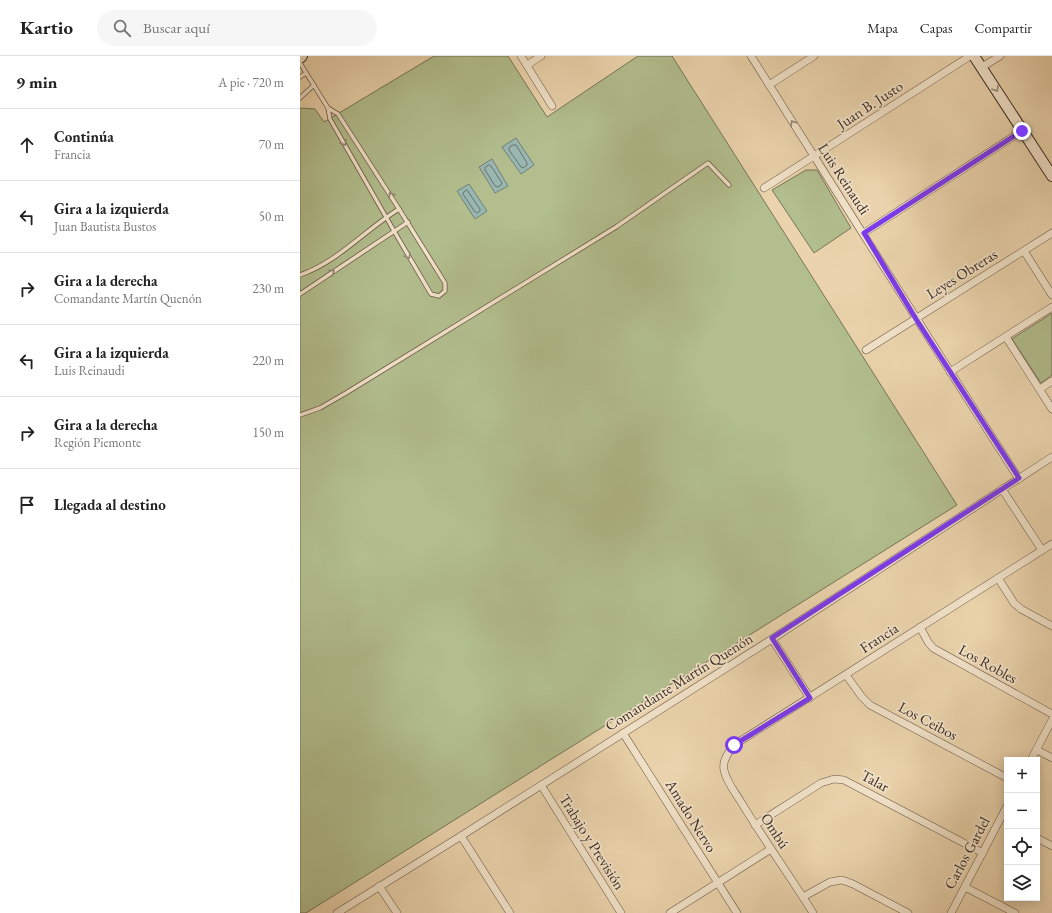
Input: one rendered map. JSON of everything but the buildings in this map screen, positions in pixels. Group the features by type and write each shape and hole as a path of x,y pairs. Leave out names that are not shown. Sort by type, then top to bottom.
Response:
{"main road":[{"path":"974,56 1052,176"}],"street":[{"path":"521,56 552,106"},
{"path":"527,65 541,56"},
{"name":"Luis Reinaudi","path":"751,56 864,233 916,319 1019,478"},
{"path":"769,85 814,56"},
{"name":"Juan B. Justo","path":"764,188 970,56"},
{"path":"982,67 1000,56"},
{"path":"864,233 1022,131"},
{"name":"Leyes Obreras","path":"866,350 1052,233"},
{"path":"1024,251 1052,295"},
{"path":"950,372 1052,306"},
{"path":"1006,336 1052,409"},
{"path":"1040,389 1052,381"},
{"name":"Comandante Martín Quenón","path":"337,913 772,638 1052,457"},
{"path":"1002,489 1042,550"},
{"name":"Francia","path":"725,760 734,745 1052,544"},
{"path":"998,578 1014,603 1021,609 1052,626"},
{"name":"Los Robles","path":"920,627 933,648 1052,714"},
{"path":"772,638 810,698"},
{"name":"Los Ceibos","path":"846,675 862,697 870,705 1004,776"},
{"path":"1033,757 1052,720"},
{"name":"Amado Nervo","path":"623,733 737,913"},
{"path":"1037,750 1052,758"},
{"name":"Ombú","path":"725,760 724,769 727,778 755,825 813,913"},
{"name":"Talar","path":"755,825 821,783 834,780 844,780 983,853"},
{"name":"Trabajo y Previsión","path":"541,785 621,913"},
{"name":"Carlos Gardel","path":"951,913 983,853 1004,820"},
{"path":"461,836 510,913"},
{"path":"1040,840 1052,846"},
{"path":"670,913 771,849"},
{"path":"803,897 830,882 842,880 853,884 908,913"},
{"path":"379,886 397,913"},
{"path":"965,887 1015,913"}],"lane":[{"path":"300,63 328,108 330,119 431,294 439,296 445,291 445,283 408,222 338,114 328,108"},
{"path":"300,77 306,72"},
{"path":"300,98 314,85"},
{"path":"300,415 320,408 346,393 610,231 708,163 729,185"},
{"path":"300,275 331,260 386,217 399,209"},
{"path":"300,294 408,222"}],"green space":[{"path":"434,56 508,56 547,117 638,56 672,56 957,505 306,913 300,913 300,108 315,109 324,122"},
{"path":"806,170 817,170 851,228 814,253 772,190"},
{"path":"1052,313 1052,375 1041,383 1012,339"}],"water":[{"path":"516,138 534,165 521,174 502,147"},
{"path":"492,159 508,186 495,193 479,167"},
{"path":"469,184 487,211 475,219 457,191"}],"route":[{"path":"734,745 810,698 772,638 1019,478 916,319 864,233 1022,131"}]}
